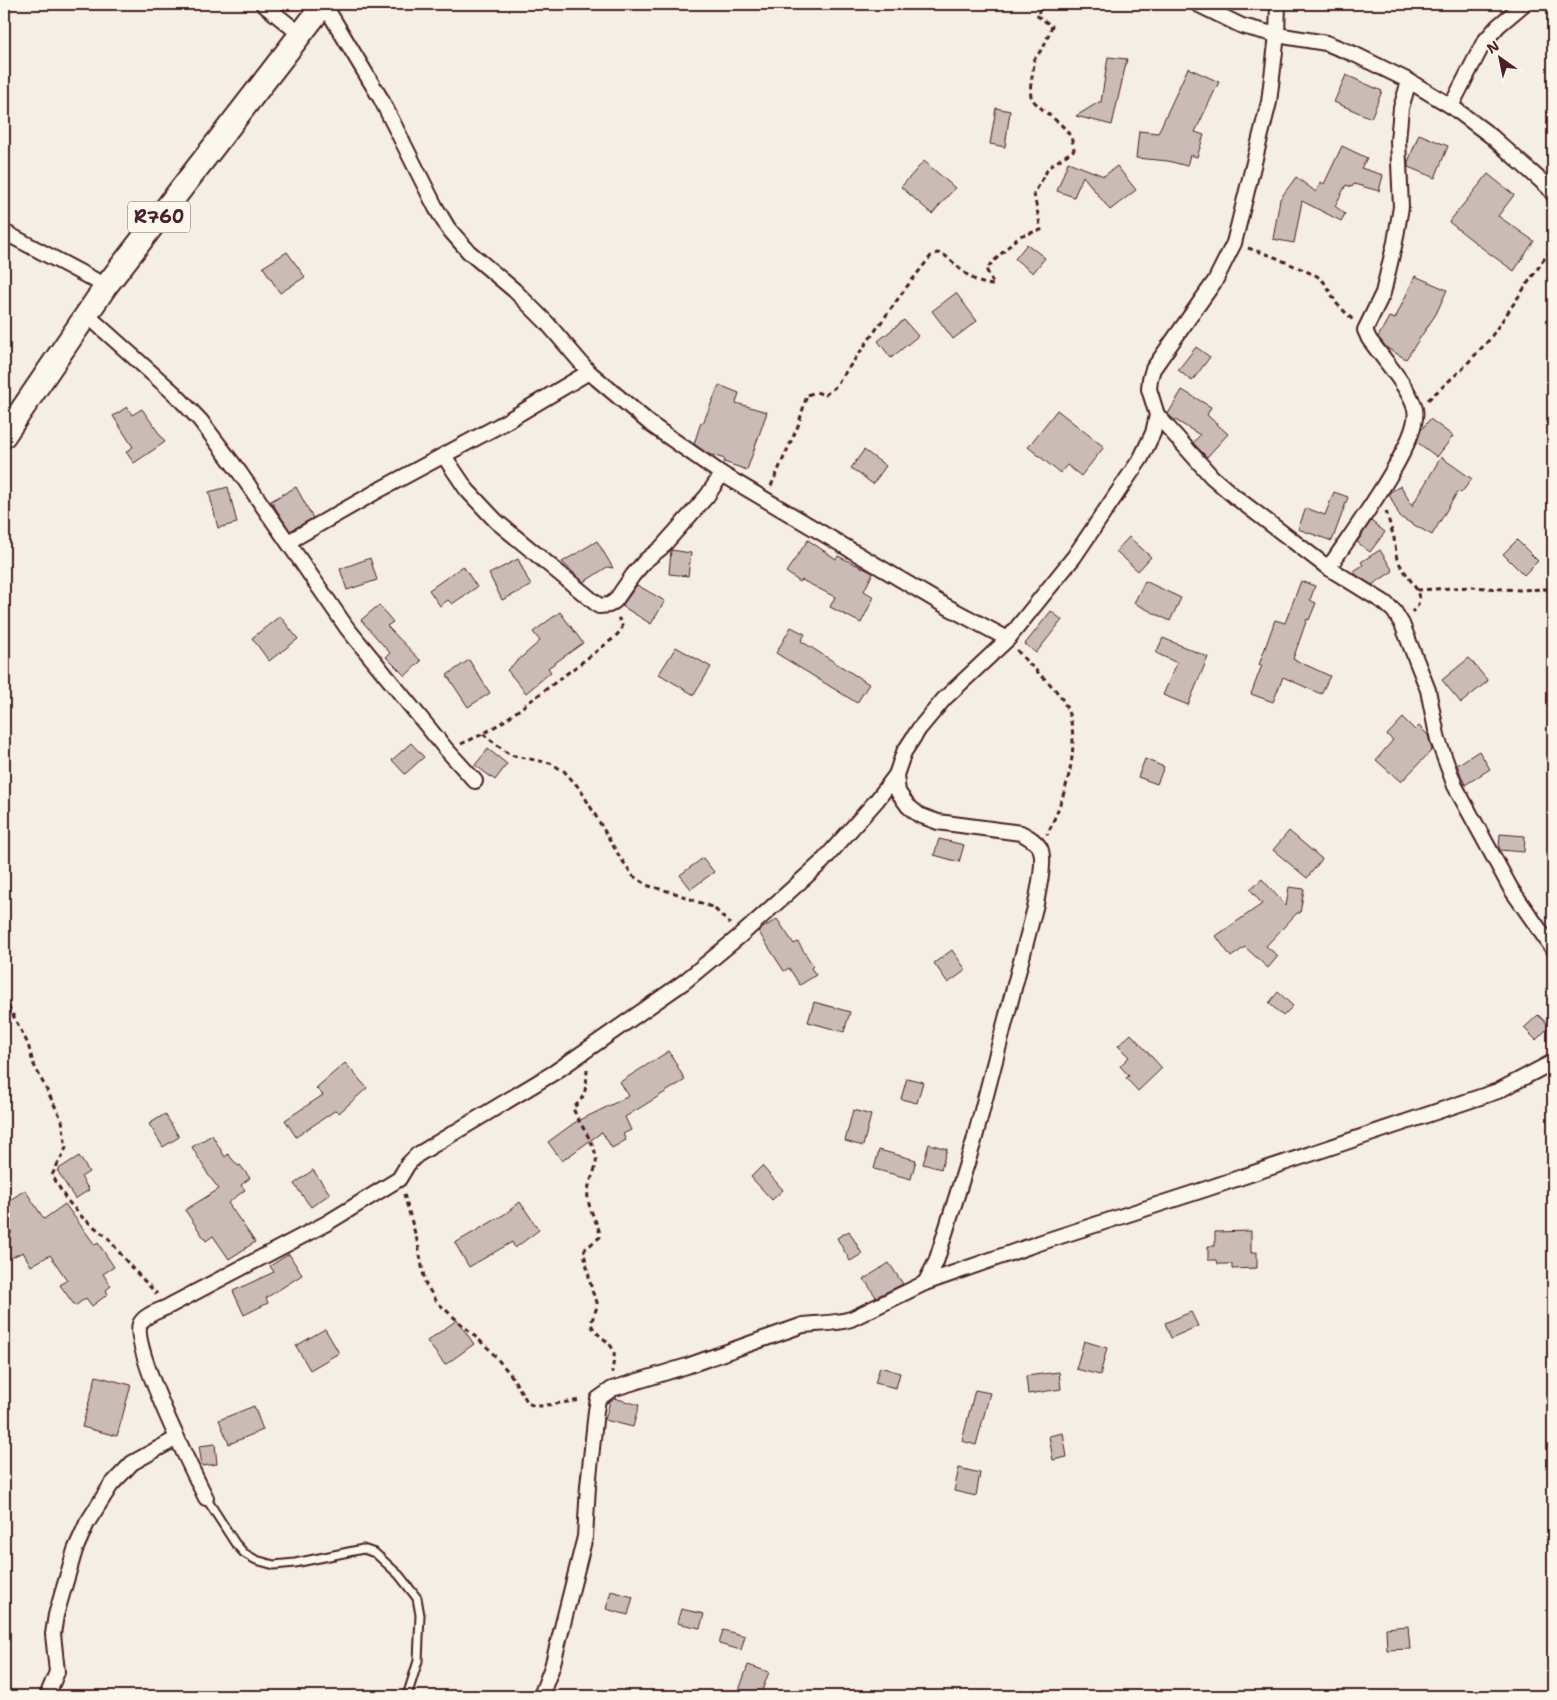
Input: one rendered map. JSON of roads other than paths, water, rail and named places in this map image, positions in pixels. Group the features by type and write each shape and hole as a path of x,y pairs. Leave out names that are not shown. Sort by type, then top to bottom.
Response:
{"main road":[{"name":"R760","path":"4,436 106,286 324,4"}],"street":[{"path":"263,4 300,34"},
{"path":"324,4 381,99 448,228 470,252 521,296 589,372 653,426 722,474 944,605 1008,639"},
{"path":"1197,4 1242,26 1277,36 1326,43 1354,54 1409,81 1452,106 1491,136 1553,194"},
{"path":"1278,4 1277,36 1270,102 1234,243 1215,281 1153,369 1149,389 1157,415 1212,478 1328,567 1385,602 1394,611 1402,624 1428,690 1438,740 1455,786 1511,889 1553,949"},
{"path":"1452,106 1484,42 1498,26 1524,4"},
{"path":"1328,567 1381,490 1403,452 1415,421 1416,412 1406,391 1368,339 1365,330 1383,293 1395,242 1401,207 1398,141 1401,108 1409,81"},
{"path":"4,232 106,286"},
{"path":"86,315 175,394 200,420 240,473 347,628 445,748 475,781"},
{"path":"288,542 500,425 589,372"},
{"path":"206,1498 176,1438 154,1384 140,1341 139,1329 141,1322 146,1316 169,1306 327,1223 399,1180 408,1164 417,1155 555,1072 684,982 741,935 822,862 877,800 896,775 904,752 919,729 944,699 1008,639 1074,557 1141,458 1153,434 1157,415"},
{"path":"444,456 467,490 496,521 599,606 609,605 621,594 633,574 661,548 707,496 722,474"},
{"path":"896,775 898,792 908,806 920,815 938,822 1021,833 1033,840 1040,849 1042,864 1036,904 974,1141 936,1262 925,1283"},
{"path":"541,1696 552,1667 586,1537 589,1478 598,1398 612,1389 687,1366 803,1325 821,1322 841,1322 851,1319 925,1283 1057,1237 1498,1091 1553,1062"},
{"path":"47,1696 57,1672 53,1634 56,1615 75,1550 87,1524 111,1485 132,1463 176,1438"}],"lane":[{"path":"206,1498 235,1543 256,1560 274,1565 295,1563 363,1549 375,1553 399,1575 417,1598 420,1616 418,1661 407,1696"}]}
